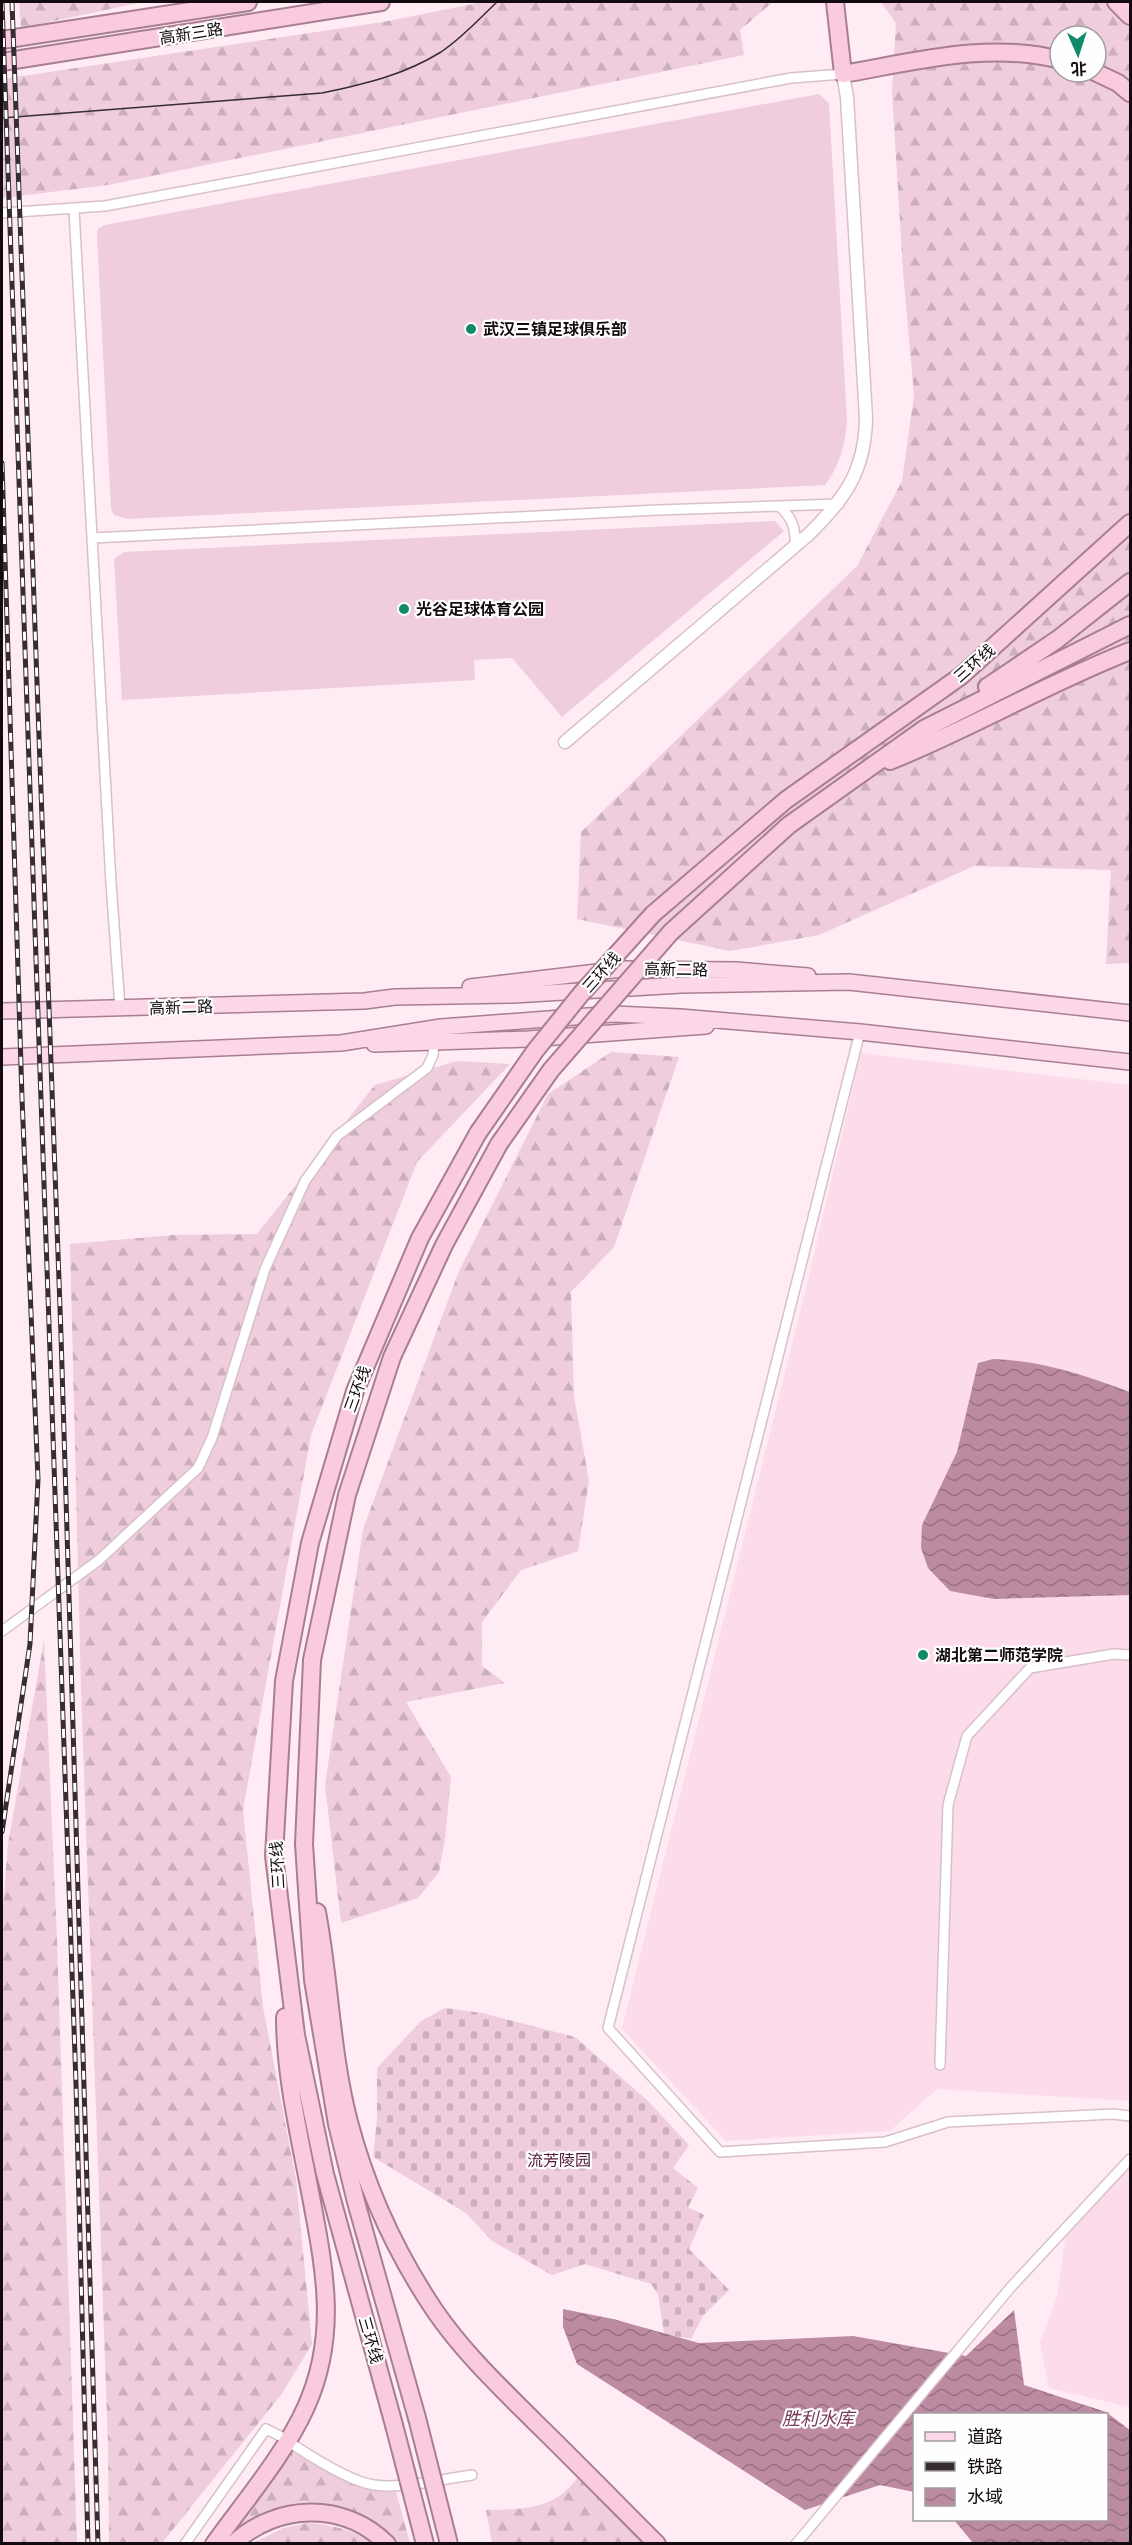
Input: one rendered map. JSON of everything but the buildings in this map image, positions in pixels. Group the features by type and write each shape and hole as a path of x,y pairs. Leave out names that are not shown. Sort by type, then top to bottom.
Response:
{"highway":[{"name":"高新三路","path":"2,40 248,2"},
{"name":"高新三路","path":"2,62 381,2"},
{"path":"835,2 843,74 957,55 1020,54 1048,58"},
{"path":"1116,2 1131,16"},
{"path":"1108,78 1131,93"},
{"path":"1095,555 1131,507"},
{"name":"三环线","path":"425,2544 310,2111 296,2035 274,1856 284,1681 310,1544 355,1391 420,1238 478,1133 535,1051 581,994 653,914 786,800 961,676 1131,523"},
{"path":"924,729 1058,639 1131,582"},
{"name":"三环线","path":"449,2544 417,2418 359,2213 327,2075 313,1980 304,1844 312,1660 347,1495 392,1357 444,1245 499,1144 551,1070 671,932 789,825 924,729 1131,625"},
{"path":"862,773 916,751 1043,687 1131,651"},
{"path":"304,1844 320,1926 332,2025 349,2121 362,2162 397,2248 436,2312 459,2341 504,2392 657,2544"},
{"path":"214,2544 296,2426 314,2385 325,2340 326,2279 294,2107 285,2038 285,1938"},
{"path":"233,2544 251,2530 270,2520 310,2511 331,2513 348,2519 366,2527 387,2544"}],"main road":[{"name":"高新二路","path":"2,1011 364,1001 681,985 849,982 1131,1013"},
{"path":"341,1043 441,1027 614,1014 680,1017 860,1032 1131,1062"},
{"path":"2,1057 341,1043 395,1045 528,1039 739,1022"}],"street":[{"path":"2,213 74,210 116,204 791,78 843,74 847,97 866,418 863,453 856,473 839,504 795,546 565,742"},
{"path":"74,210 120,1008"},
{"path":"92,538 839,504"},
{"path":"779,506 786,511 794,526 795,546"},
{"path":"860,1032 608,2028 720,2152 885,2142 948,2122 1113,2114 1131,2116"},
{"path":"2,1631 99,1560 198,1468 212,1438 265,1269 305,1181 337,1136 427,1068 433,1055 435,1042"},
{"path":"940,2065 948,1805 967,1736 1030,1668 1114,1654 1131,1655"},
{"path":"796,2544 1011,2288 1131,2159"},
{"path":"184,2544 266,2429 280,2436"},
{"path":"295,2446 322,2464 372,2485 396,2486 472,2475"}],"shaded area":[{"name":"湖北第二师范学院","path":"861,1053 1130,1085 1130,2101 937,2089 890,2131 726,2141 622,2029 808,1280"},
{"path":"1130,2168 1130,2407 1049,2388 1040,2342 1057,2297 1067,2226"}],"green space":[{"path":"19,2 143,2 21,28"},
{"path":"483,2 773,2 740,30 744,55 108,185 2,198 2,79 383,22"},
{"path":"881,2 1130,2 1130,963 1106,964 1111,870 974,866 819,935 730,951 577,919 581,832 857,566 902,481 914,395 903,271 892,92 896,23"},
{"name":"武汉三镇足球俱乐部","path":"819,94 829,103 847,421 841,455 825,485 127,519 114,515 111,509 98,229 105,225"},
{"name":"光谷足球体育公园","path":"775,521 784,531 562,717 512,658 474,660 475,680 122,700 114,559 124,552"},
{"path":"611,1052 679,1057 614,1247 571,1292 574,1396 589,1481 578,1551 521,1570 482,1622 482,1666 505,1683 406,1702 451,1777 445,1839 439,1872 418,1898 341,1923 325,1785 363,1529 459,1271 548,1094"},
{"path":"457,1061 510,1064 417,1162 311,1435 243,1810 263,2007 296,2179 312,2344 281,2395 162,2543 109,2543 108,2444 81,1690 70,1244 173,1235 257,1234 375,1085"},
{"path":"44,1640 57,1940 77,2543 2,2544 2,1920 8,1844"},
{"name":"流芳陵园","path":"445,2008 482,2013 575,2037 647,2100 689,2145 673,2168 698,2188 688,2207 704,2215 689,2249 729,2290 703,2316 691,2339 664,2334 658,2294 651,2284 585,2264 552,2275 492,2241 466,2213 373,2157 377,2119 377,2068 421,2021"},
{"path":"291,2451 355,2484 396,2492 410,2543 392,2543 365,2520 342,2508 324,2503 307,2502 273,2510 228,2543 220,2544"},
{"path":"581,2473 652,2543 492,2543 486,2510 527,2508 551,2501 572,2485"},
{"path":"308,2523 342,2528 372,2543 253,2543 283,2528"}],"water":[{"path":"993,1359 1011,1360 1063,1370 1130,1392 1130,1595 994,1599 950,1591 928,1568 921,1548 922,1525 957,1452 978,1363"},
{"name":"胜利水库","path":"563,2309 613,2319 699,2343 853,2336 966,2356 1014,2310 1024,2385 1107,2413 913,2413 913,2492 880,2485 805,2510 577,2364 563,2327"},
{"name":"胜利水库","path":"1108,2414 1130,2430 1130,2543 973,2543 955,2521 1108,2521"}],"tram line":[{"path":"2,118 322,93 354,86 398,73 441,52 463,35 497,2"}],"railway":[{"path":"2,2 76,2084 88,2544"},
{"path":"12,2 61,1335 98,2544"},
{"path":"2,463 22,1098 38,1479 30,1644 2,1832"}],"place":[{"name":"武汉三镇足球俱乐部","path":"471,329"},
{"name":"光谷足球体育公园","path":"404,609"},
{"name":"湖北第二师范学院","path":"923,1655"}]}
